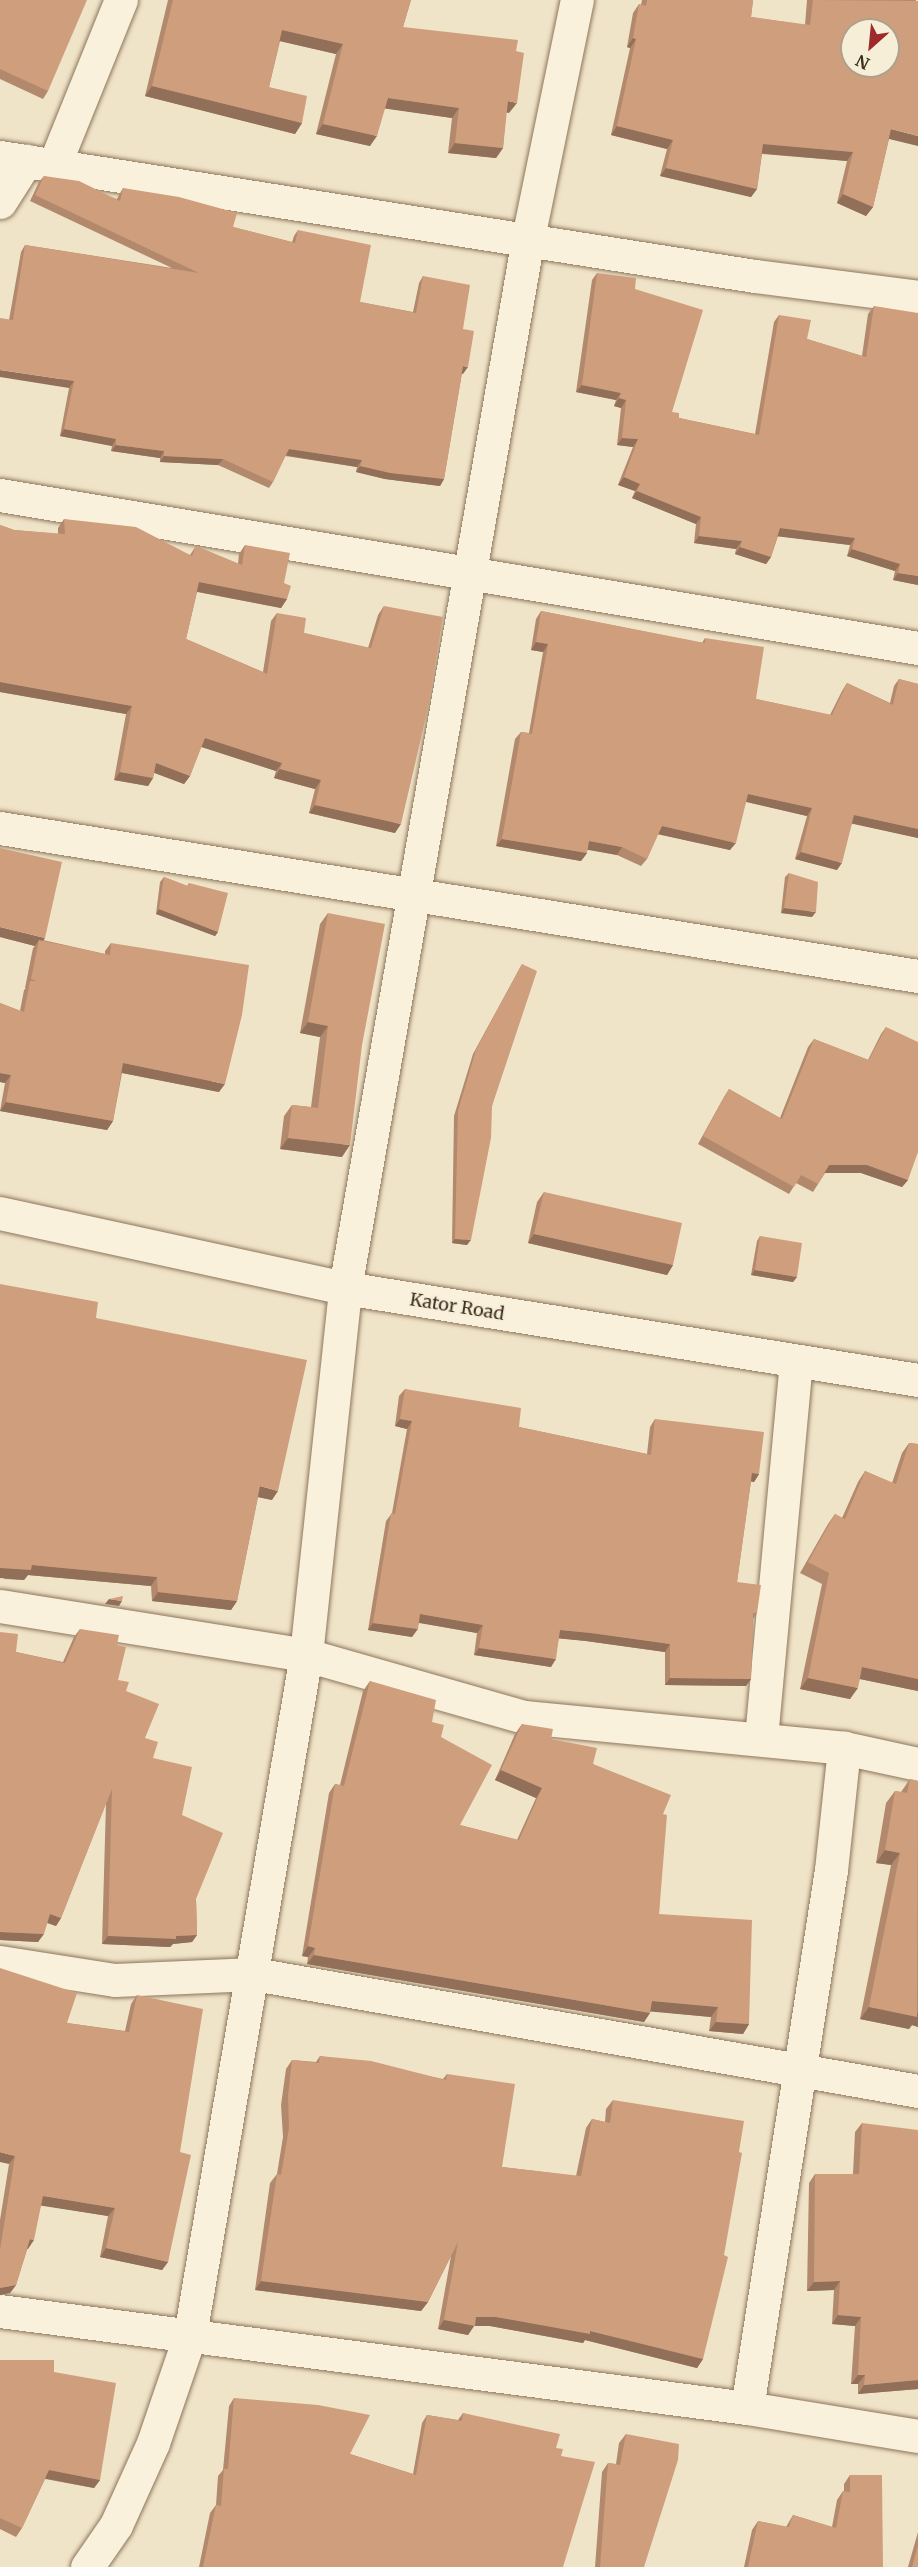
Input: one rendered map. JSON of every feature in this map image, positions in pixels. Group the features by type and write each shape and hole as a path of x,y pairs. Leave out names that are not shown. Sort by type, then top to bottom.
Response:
{"street":[{"path":"0,202 121,0"},
{"path":"87,2567 116,2525 153,2443 190,2335 254,1974 306,1654 345,1288 412,893 528,238 577,0"},
{"path":"27,160 528,238 755,276 918,297"},
{"path":"0,495 918,648"},
{"path":"0,828 918,976"},
{"name":"Kator Road","path":"0,1213 345,1288 918,1380"},
{"path":"760,1738 795,1362"},
{"path":"0,1606 306,1654 524,1717 760,1738 844,1748 918,1764"},
{"path":"747,2408 831,1870 844,1748"},
{"path":"0,1962 115,1980 254,1974 800,2068 918,2091"},
{"path":"0,2311 747,2408 918,2436"}],"building":[{"path":"0,0 87,0 48,91 0,69"},
{"path":"173,0 411,0 403,27 518,40 516,51 524,53 517,103 508,101 503,148 455,143 459,108 388,98 377,136 323,124 343,44 282,30 269,87 307,96 302,123 152,86"},
{"path":"647,0 753,0 751,17 810,25 813,0 918,1 918,136 891,129 873,207 843,194 853,152 763,144 757,189 666,168 673,140 617,126 636,39 633,38 639,4 646,6"},
{"path":"44,176 79,181 120,201 123,188 179,197 237,213 233,227 295,243 298,230 371,245 360,302 416,313 423,276 470,285 463,329 474,331 468,367 463,366 444,479 390,473 360,466 362,460 289,449 273,482 223,459 164,456 164,451 116,445 116,439 64,429 74,381 0,370 0,318 13,320 25,245 199,273 35,195"},
{"path":"597,273 636,278 635,289 703,310 672,412 679,413 679,418 759,435 779,315 811,320 807,339 866,357 874,306 918,313 918,576 898,573 900,564 852,549 855,538 780,528 771,557 740,547 742,541 699,536 701,517 637,491 640,484 624,477 638,439 622,438 626,400 619,398 621,393 582,385"},
{"path":"64,519 136,527 192,556 196,546 242,565 245,545 290,553 284,583 291,586 287,599 199,582 186,639 267,674 277,613 306,618 304,633 371,648 384,606 443,617 429,704 401,824 315,805 321,780 280,769 282,763 205,738 190,776 156,763 153,778 120,772 132,706 0,682 0,525 14,530 65,534"},
{"path":"541,611 705,643 705,638 764,647 756,699 832,715 847,683 893,705 899,679 918,684 918,829 854,815 842,863 801,852 812,808 748,794 736,843 662,826 647,859 622,847 589,841 587,853 502,839 521,732 532,734 548,644 536,642"},
{"path":"0,848 62,862 45,938 0,927"},
{"path":"789,873 818,882 816,912 784,908"},
{"path":"164,877 188,886 189,883 228,893 218,932 159,909"},
{"path":"328,913 385,924 362,1045 350,1145 288,1138 292,1105 318,1108 328,1026 308,1022"},
{"path":"39,940 110,955 111,943 249,965 242,1015 225,1084 123,1063 113,1121 6,1102 11,1075 0,1073 0,1003 24,1012 30,981 37,981 31,979"},
{"path":"522,964 537,971 492,1106 491,1138 471,1240 455,1239 458,1111 476,1050"},
{"path":"886,1027 918,1042 918,1152 908,1180 867,1165 829,1165 818,1184 801,1175 794,1187 703,1136 729,1089 782,1119 814,1039 869,1060"},
{"path":"544,1192 682,1223 673,1265 534,1234"},
{"path":"760,1236 802,1243 797,1277 755,1270"},
{"path":"0,1284 98,1302 96,1318 307,1360 278,1491 260,1486 237,1601 158,1592 157,1577 32,1565 31,1570 0,1568"},
{"path":"405,1389 521,1408 519,1427 651,1455 655,1419 764,1432 759,1474 752,1473 737,1582 761,1585 757,1613 753,1613 751,1679 670,1678 670,1644 560,1630 556,1659 479,1648 483,1625 420,1614 418,1629 373,1623 391,1513 395,1514 412,1421 400,1419"},
{"path":"909,1443 918,1444 918,1679 862,1667 858,1688 808,1678 829,1573 808,1562 835,1514 845,1519 865,1471 896,1484"},
{"path":"123,1596 122,1601 109,1599"},
{"path":"80,1629 119,1635 117,1645 126,1647 118,1680 129,1682 126,1691 159,1704 145,1738 158,1742 153,1758 192,1767 182,1815 223,1833 196,1899 197,1935 176,1936 176,1939 108,1936 112,1789 61,1918 50,1914 44,1934 0,1932 0,1632 18,1634 16,1652 65,1663"},
{"path":"370,1681 436,1700 432,1722 444,1725 441,1737 492,1765 460,1825 519,1840 542,1788 501,1770 522,1724 553,1729 551,1739 597,1748 593,1764 671,1795 663,1814 667,1815 659,1914 752,1920 749,2024 716,2022 718,2007 652,2001 650,2013 314,1955 315,1948 308,1946 335,1784 344,1786"},
{"path":"910,1779 918,1781 917,2017 869,2007 900,1853 885,1850 895,1791 907,1793"},
{"path":"0,1968 77,1993 67,2023 129,2032 137,1995 203,2009 180,2152 191,2155 168,2262 106,2248 115,2208 43,2196 34,2240 30,2239 16,2285 0,2288 0,2250 15,2156 0,2152"},
{"path":"320,2056 371,2061 446,2080 447,2074 515,2084 502,2167 581,2176 592,2119 610,2123 613,2100 744,2121 739,2152 742,2153 724,2255 728,2257 703,2359 590,2331 590,2334 496,2317 476,2317 475,2326 444,2320 458,2242 428,2302 261,2281 277,2174 281,2175 289,2128 288,2096 292,2060 319,2063"},
{"path":"862,2123 918,2130 918,2380 864,2385 865,2375 858,2375 861,2317 838,2315 840,2281 814,2282 815,2174 859,2174"},
{"path":"0,2360 54,2360 54,2372 116,2383 100,2480 49,2470 22,2528 0,2518"},
{"path":"234,2398 318,2405 370,2415 350,2454 416,2475 427,2415 462,2421 463,2413 560,2434 556,2448 563,2449 561,2456 595,2462 563,2567 203,2567 216,2505 221,2506 224,2469 228,2469"},
{"path":"626,2434 679,2444 678,2460 644,2567 600,2567 608,2463 620,2465"},
{"path":"850,2475 882,2475 883,2567 748,2567 758,2521 789,2527 793,2515 836,2528 843,2491 850,2492"},
{"path":"918,2545 918,2567 912,2567"}]}
